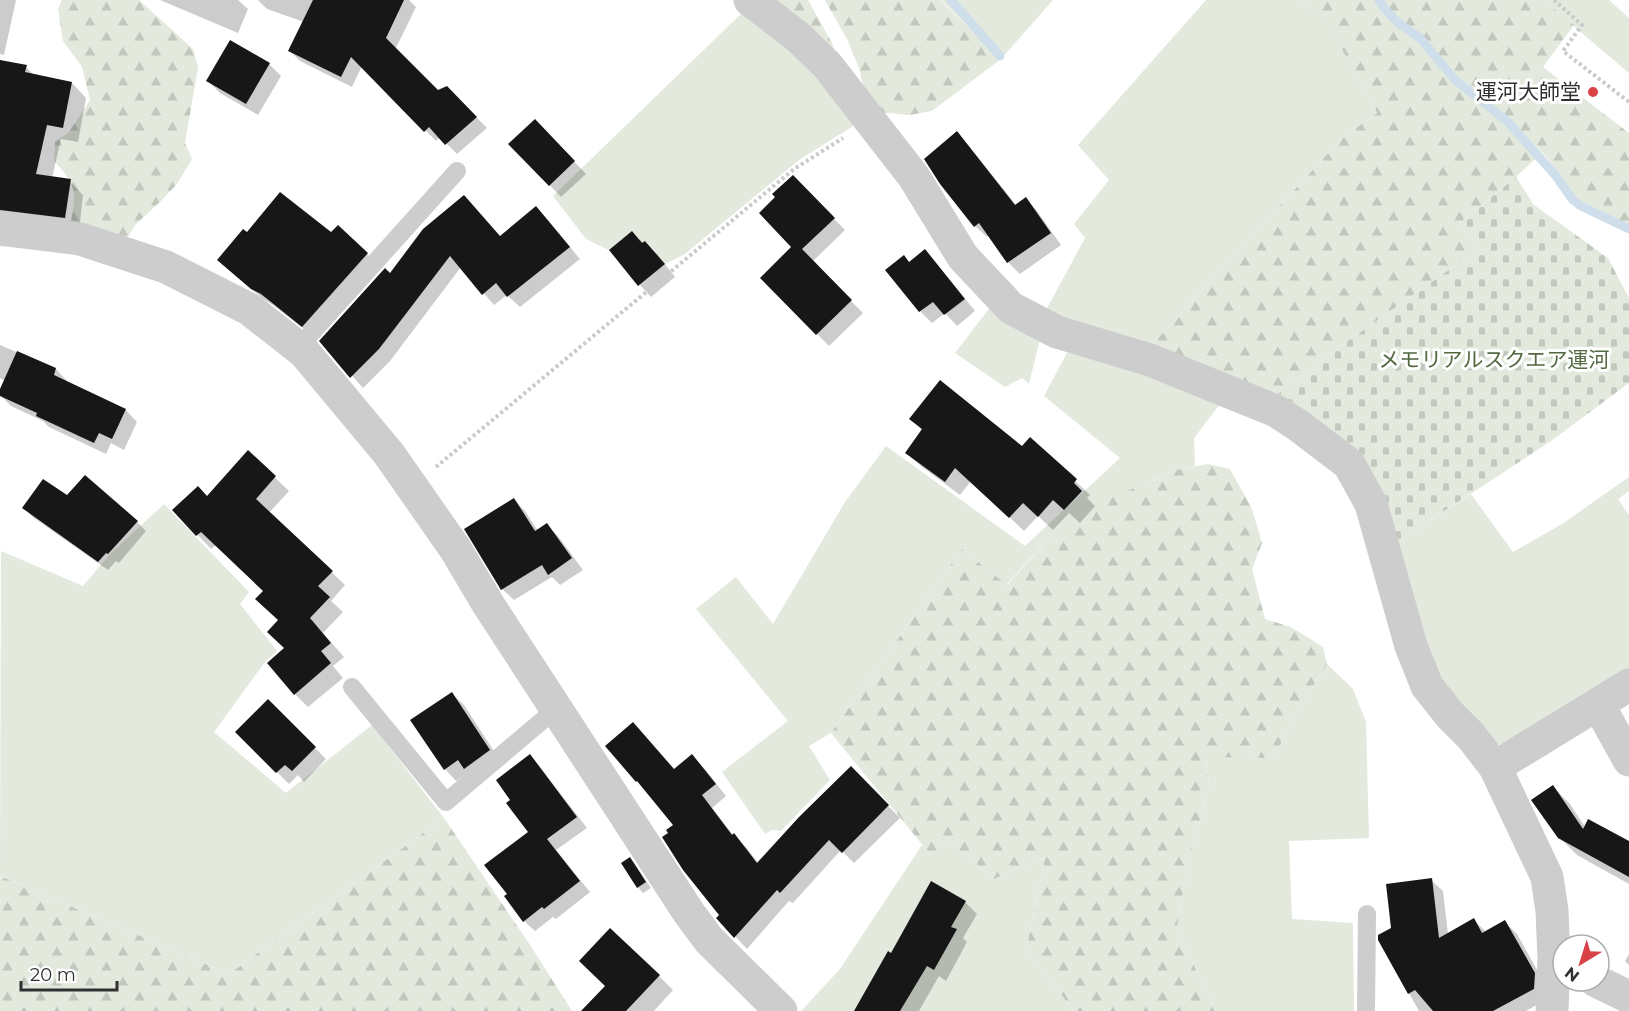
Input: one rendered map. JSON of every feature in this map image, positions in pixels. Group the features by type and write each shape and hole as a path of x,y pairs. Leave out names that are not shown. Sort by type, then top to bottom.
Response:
{"street":[{"path":"750,0 798,37 827,64 914,177 963,257 1011,308 1057,332 1150,360 1276,411 1349,464 1371,504 1411,646 1427,686 1495,767 1547,877 1555,933"},
{"path":"0,230 80,239 166,267 249,309 304,352 389,454 456,550 488,604 688,913 709,940 781,1011"},
{"path":"1495,767 1629,685"},
{"path":"1598,704 1629,760"},
{"path":"1611,989 1629,998"},
{"path":"1552,1011 1554,993"}],"lane":[{"path":"298,348 457,171"},
{"path":"352,687 446,802 556,709"},
{"path":"1366,914 1366,1011"}],"path":[{"path":"1554,0 1582,25 1563,51 1629,102"},
{"path":"412,486 794,169 870,120"}],"green space":[{"path":"62,0 139,0 193,49 198,67 185,143 192,159 177,184 136,224 123,244 70,229 74,192 68,178 54,161 55,142 69,132 90,100 82,67 63,41 58,9"},
{"path":"764,0 808,0 832,43 840,66"},
{"path":"825,0 940,0 1001,59 932,111 909,115 877,112 866,98 859,68 847,39"},
{"path":"941,0 1053,0 1001,59"},
{"path":"1206,0 1300,0 1327,21 1377,113 1342,138 1148,349 1045,312 1085,238 1074,224 1109,180 1078,145"},
{"path":"1300,0 1376,0 1382,11 1423,45 1459,88 1506,125 1536,158 1460,223 1477,250 1348,341 1271,399 1148,349 1342,138 1377,113 1327,22"},
{"path":"1383,0 1543,0 1574,25 1543,67 1629,133 1629,225 1581,201 1573,194 1548,159 1507,116 1454,74 1423,37 1395,15"},
{"path":"1543,0 1609,0 1629,18 1629,73"},
{"path":"746,9 797,46 858,123 799,160 685,254 665,264 646,241 642,243 632,231 609,250 586,239 553,196"},
{"name":"メモリアルスクエア運河","path":"1516,177 1534,205 1608,258 1629,298 1629,383 1551,441 1394,544 1386,517 1271,399 1348,341 1477,250 1460,223"},
{"path":"991,306 1040,339 1029,384 1022,378 1005,387 955,353"},
{"path":"1071,345 1224,399 1194,438 1195,466 1175,470 1060,526 1006,585 962,549 831,733 809,746 830,780 781,831 772,830 765,834 722,772 788,721 696,609 736,577 773,624 845,502 886,446 1025,546 1120,458 1044,396"},
{"path":"1208,464 1230,469 1252,509 1262,543 1252,569 1265,619 1291,627 1323,647 1327,664 1293,718 1274,758 1206,757 1209,788 1189,859 1177,926 1216,1011 1074,1011 1026,950 1045,858 994,879 950,842 930,854 831,733 962,549 1007,585 1060,526 1118,494 1149,483 1175,470"},
{"path":"1629,477 1629,491 1618,499 1629,515 1629,672 1507,744 1495,744 1436,678 1394,544 1471,494 1513,552 1562,524"},
{"path":"164,504 249,592 240,604 277,651 265,662 214,732 286,793 372,725 444,818 229,974 0,876 1,551 83,586 111,553"},
{"path":"1327,664 1353,689 1366,722 1369,838 1289,841 1292,919 1353,923 1354,1011 1216,1011 1177,926 1189,859 1209,788 1206,756 1274,758 1293,718"},
{"path":"444,818 572,1011 0,1011 0,876 229,974"},
{"path":"950,842 994,879 1045,858 1026,950 1074,1011 801,1011 840,969 922,845 930,854"}],"building":[{"path":"313,0 404,0 386,38 438,90 447,86 477,117 445,145 429,127 424,132 351,57 341,77 288,51"},
{"path":"230,40 270,63 246,104 206,81"},
{"path":"0,60 27,65 25,72 72,82 63,128 47,125 36,174 71,179 65,218 0,210"},
{"path":"535,119 575,161 549,186 508,144"},
{"path":"957,131 1015,205 1026,197 1051,233 1007,263 979,223 974,227 940,184 924,159"},
{"path":"793,175 835,218 802,249 852,300 816,335 760,278 791,247 759,213 775,197 772,194"},
{"path":"280,192 331,232 338,225 368,253 302,327 217,260 243,229 247,232"},
{"path":"464,195 500,236 536,206 570,247 507,297 496,283 482,295 450,256 379,349 350,378 319,341 385,268 390,273 423,229"},
{"path":"632,231 642,243 645,241 665,264 638,286 609,250"},
{"path":"925,249 965,299 944,315 933,302 919,312 885,270 904,255 909,262"},
{"path":"17,351 56,368 54,375 126,409 112,439 99,433 94,443 0,396 0,389"},
{"path":"940,380 1022,446 1030,437 1077,479 1074,483 1082,491 1064,510 1053,500 1038,517 1023,503 1009,518 955,468 945,482 905,453 922,429 909,419"},
{"path":"248,450 276,476 256,499 333,571 318,586 330,597 310,618 331,643 321,651 331,663 294,695 267,663 284,648 267,632 278,620 255,599 263,591 201,532 196,536 172,510 198,486 207,496"},
{"path":"85,475 138,521 98,562 22,508 43,479 67,495"},
{"path":"514,498 535,531 547,523 572,558 548,575 542,565 501,590 464,529"},
{"path":"452,692 490,750 464,769 458,760 444,770 410,720"},
{"path":"268,699 316,747 292,771 285,765 276,773 235,732"},
{"path":"633,722 674,769 692,754 716,784 702,795 732,835 734,833 757,863 799,817 851,766 889,805 842,853 829,840 780,893 777,890 734,938 716,918 719,915 683,870 662,837 673,825 605,746"},
{"path":"530,754 577,817 547,839 580,881 523,922 504,896 507,894 484,865 528,832 506,803 510,800 496,780"},
{"path":"1553,785 1583,829 1588,819 1629,841 1629,877 1558,838 1531,800"},
{"path":"630,857 646,882 637,888 621,863"},
{"path":"1432,878 1439,938 1474,918 1482,933 1505,920 1535,973 1534,989 1493,1011 1433,1011 1415,990 1408,994 1378,940 1378,935 1391,928 1386,884"},
{"path":"931,881 966,901 951,927 957,929 934,970 927,966 900,1011 854,1011 888,951 891,953"},
{"path":"610,928 660,975 626,1011 581,1011 605,986 579,961"}],"waterway":[{"path":"951,0 1000,56"},
{"path":"1379,0 1396,21 1421,39 1455,80 1507,121 1556,176 1572,199 1581,206 1629,229"}],"place":[{"name":"運河大師堂","path":"1593,92"}]}
